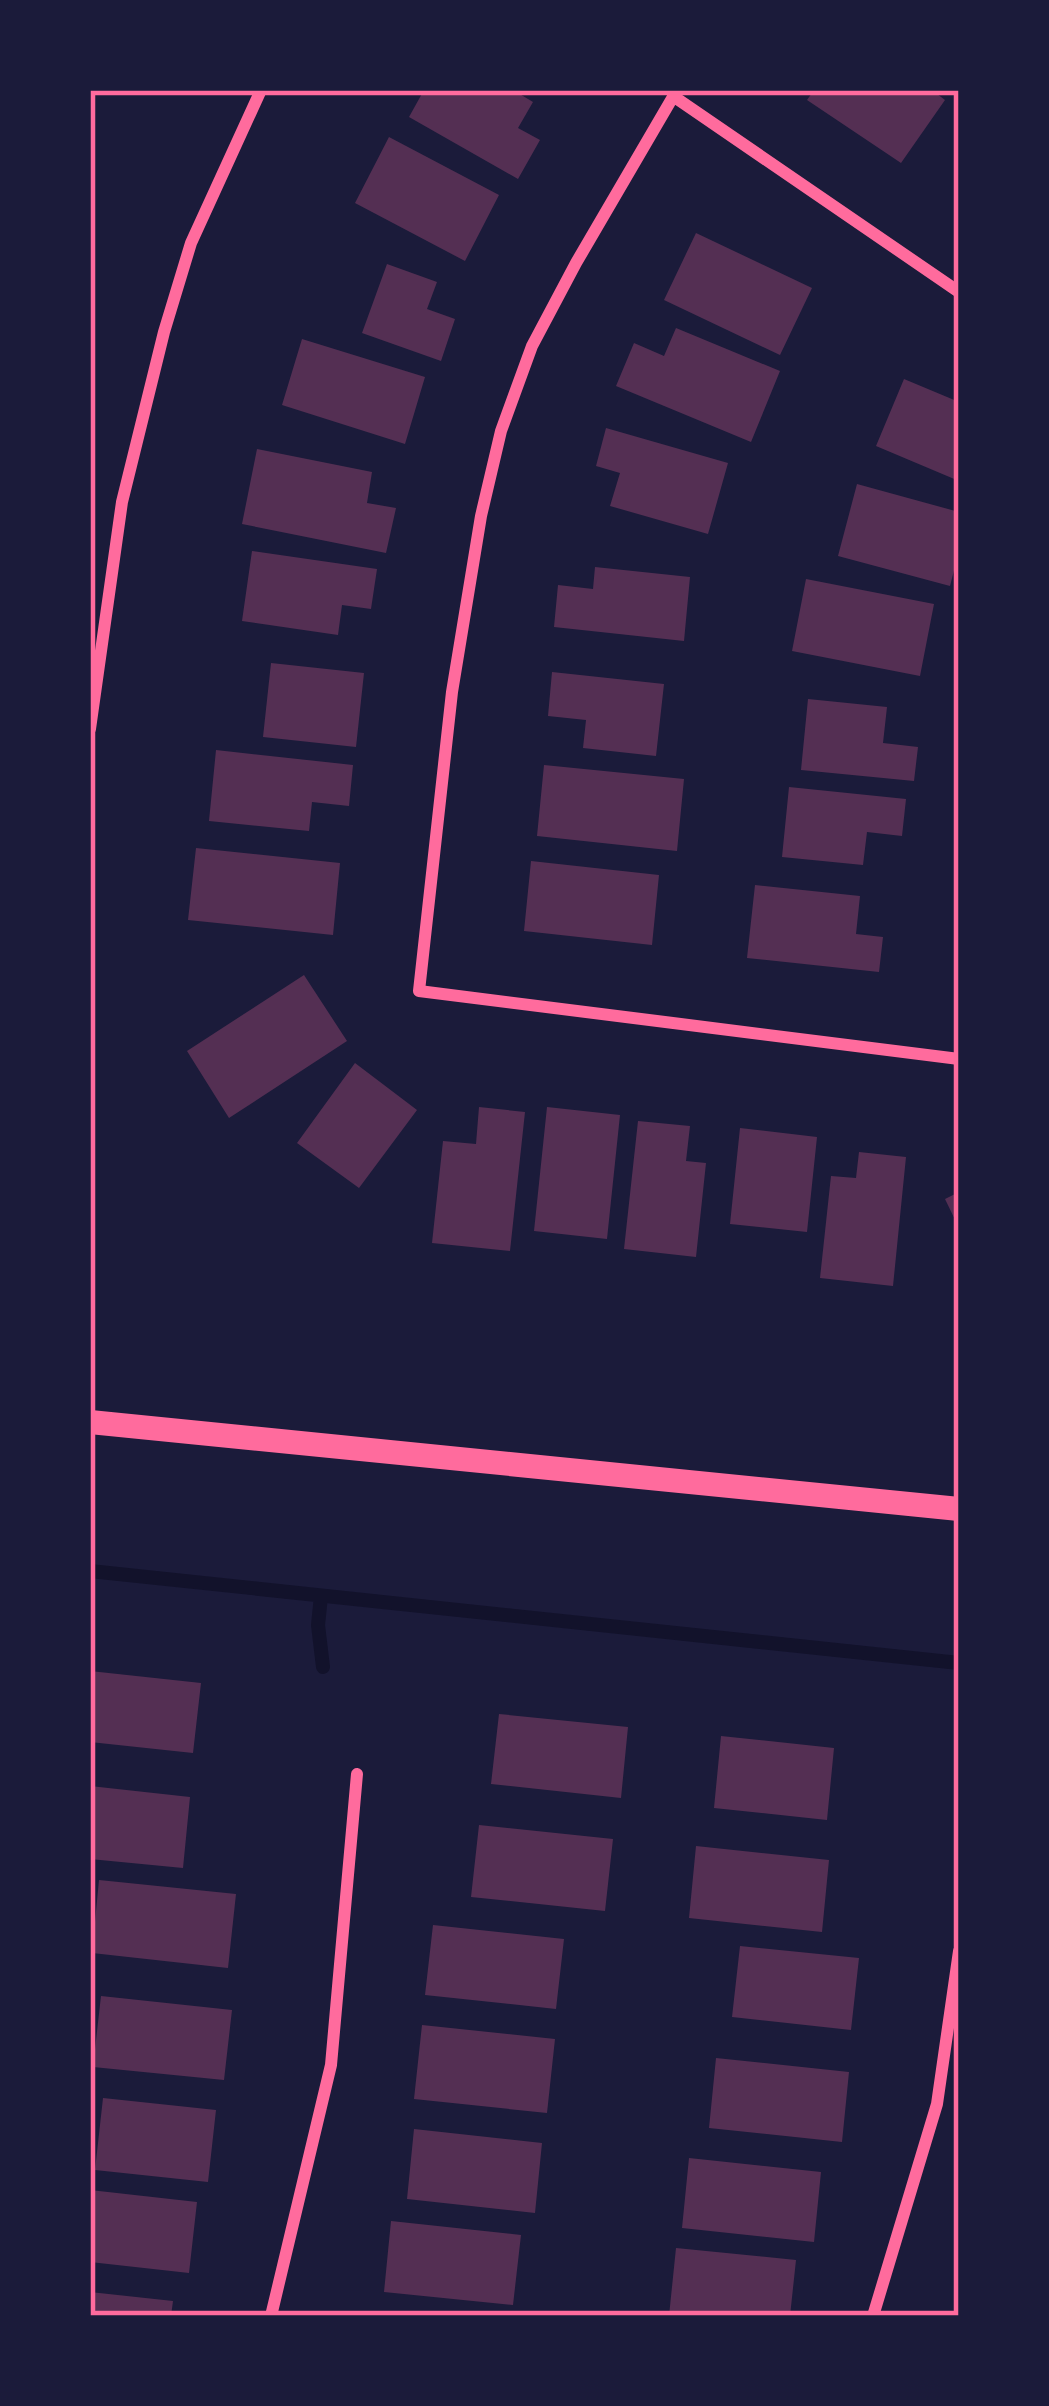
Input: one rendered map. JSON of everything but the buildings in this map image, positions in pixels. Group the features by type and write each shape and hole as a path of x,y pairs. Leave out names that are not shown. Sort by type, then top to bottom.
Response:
{"main road":[{"path":"90,1422 959,1509"}],"street":[{"path":"90,729 122,502 153,374 191,243 261,90"},
{"path":"959,292 675,93 532,346 501,431 452,692 419,991 959,1059"},
{"path":"271,2316 331,2065 358,1774"},
{"path":"873,2316 937,2104 959,1951"}],"waterway":[{"path":"90,1571 959,1663"},
{"path":"321,1596 318,1625 323,1667"}]}
